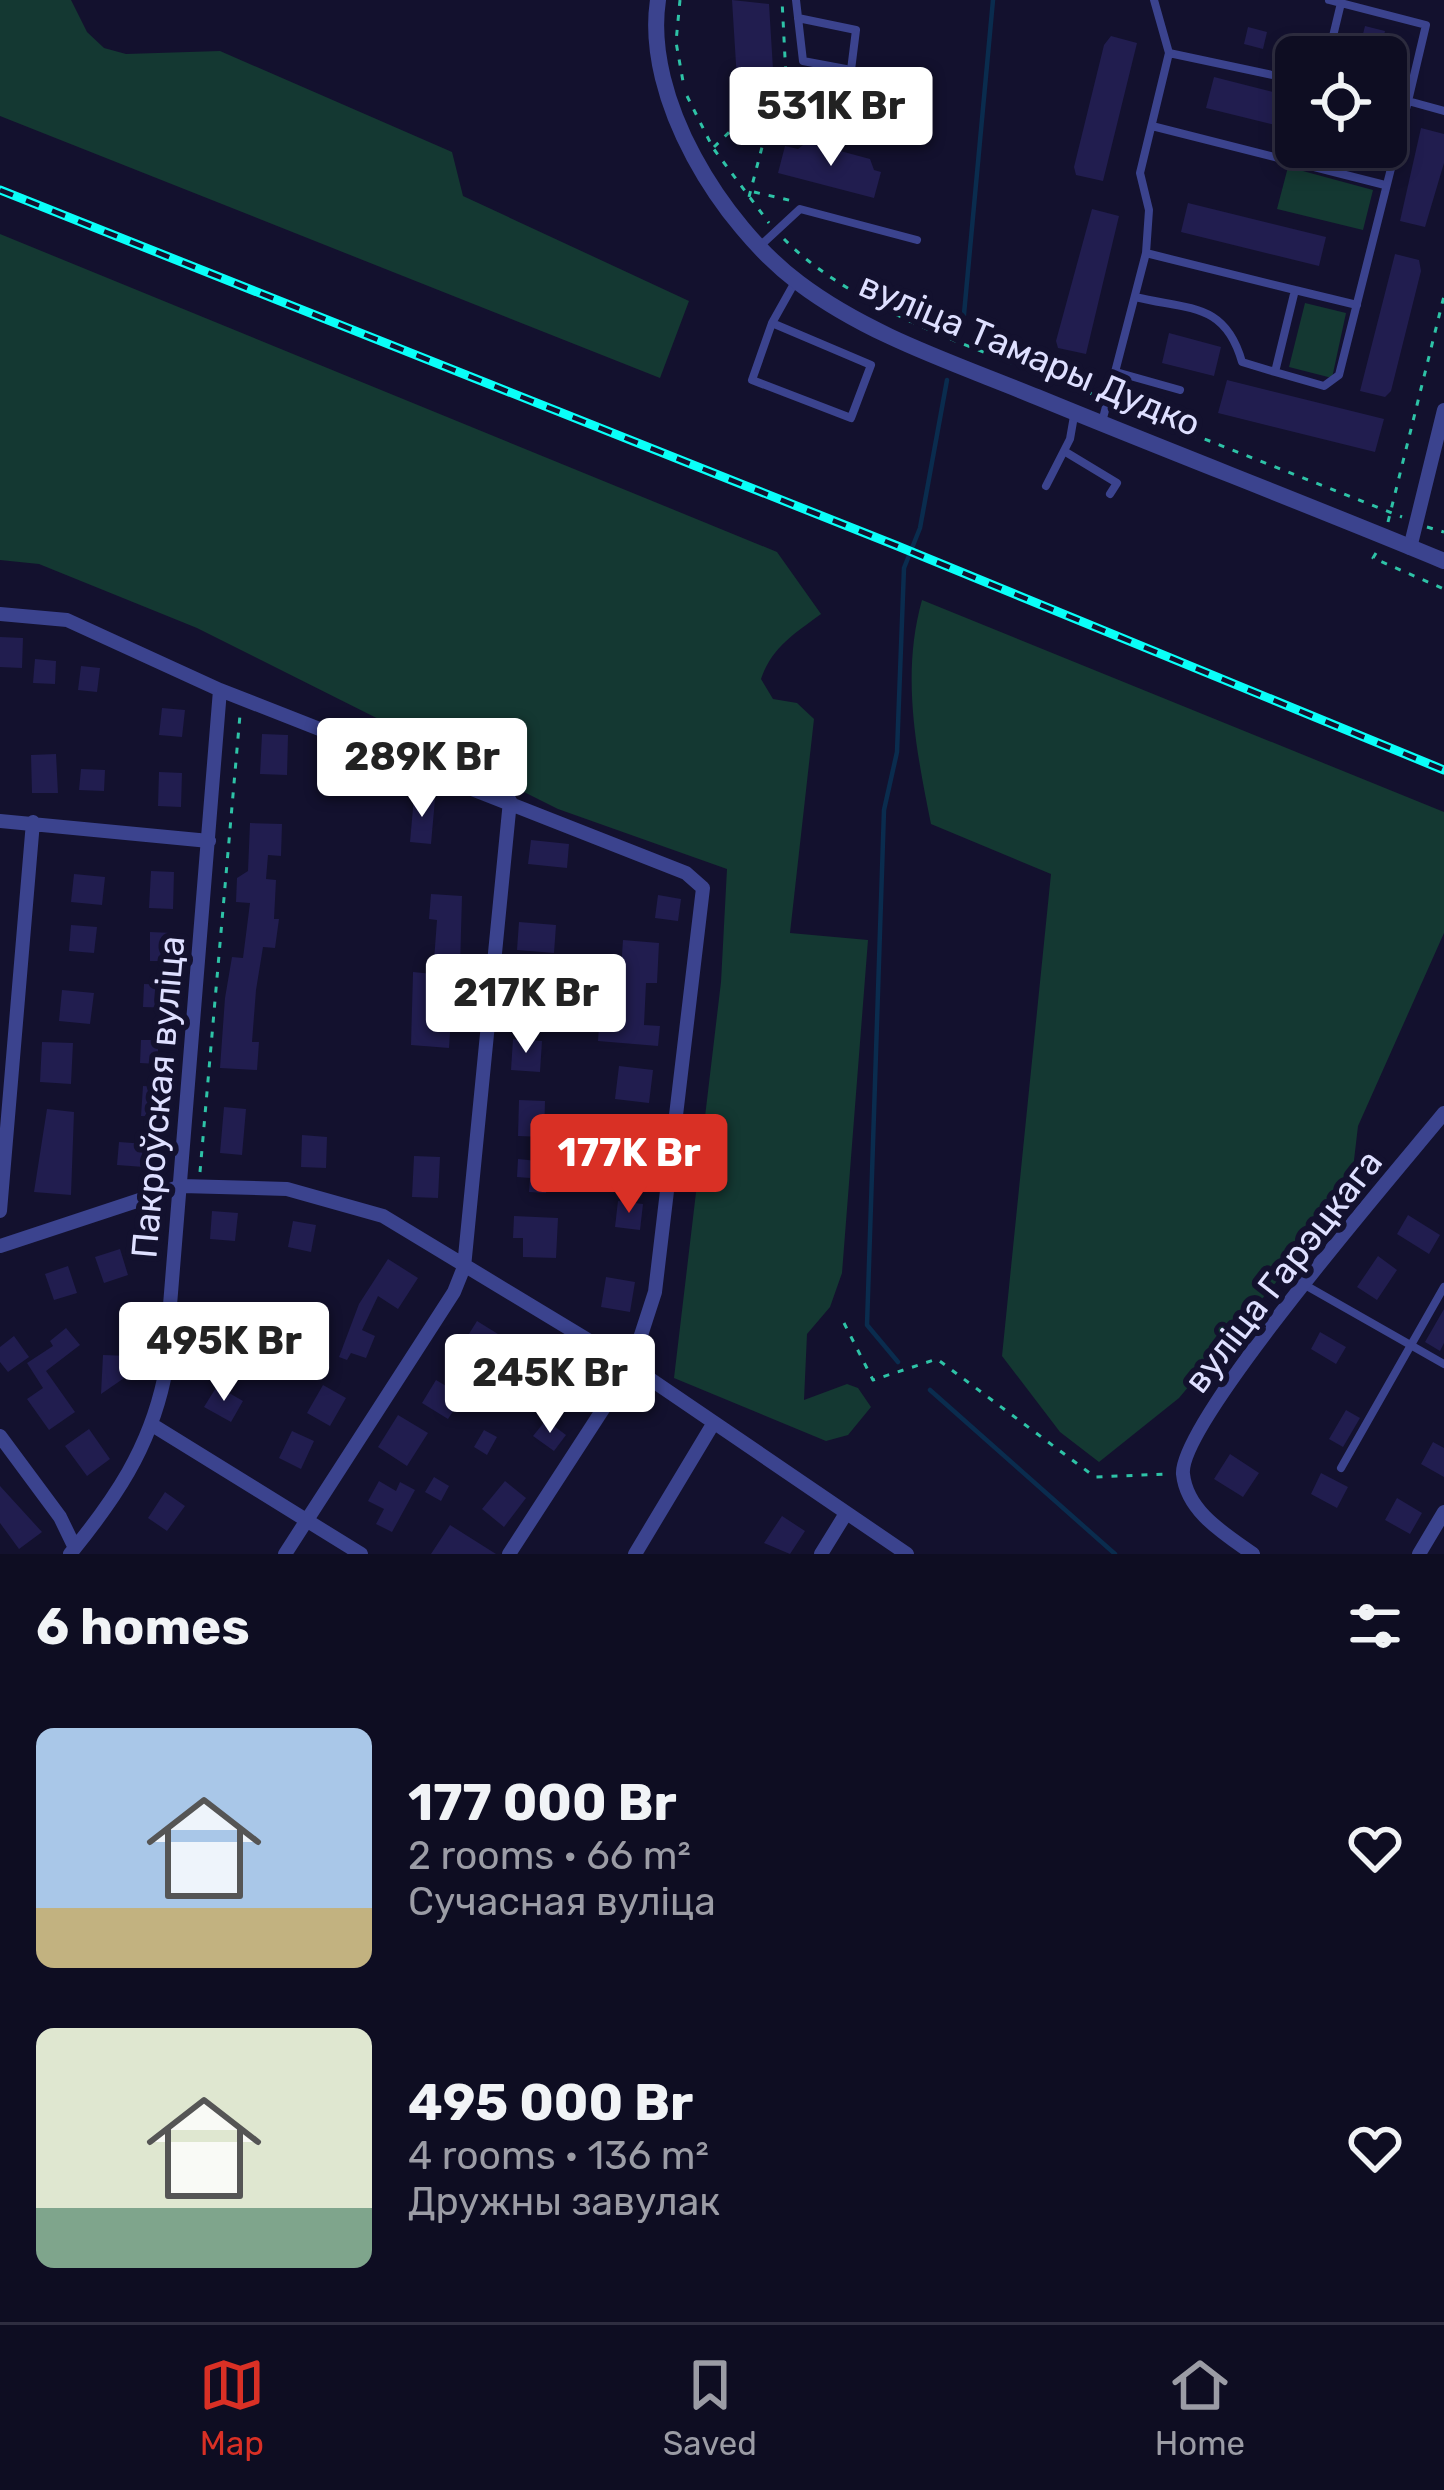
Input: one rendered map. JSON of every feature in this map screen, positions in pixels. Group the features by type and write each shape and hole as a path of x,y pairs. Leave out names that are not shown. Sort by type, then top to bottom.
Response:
{"street":[{"name":"вуліца Тамары Дудко","path":"658,0 663,85 681,132 710,182 760,246 796,281 913,347 1444,561"},
{"path":"1410,548 1444,410"},
{"path":"0,614 67,620 220,690 686,873 703,888 658,1271 631,1366 509,1554"},
{"name":"Пакроўская вуліца","path":"73,1551 136,1466 154,1426 164,1378 220,690"},
{"path":"285,1554 454,1292 464,1267 510,801"},
{"path":"0,821 209,841"},
{"path":"0,1211 33,822"},
{"name":"вуліца Гарэцкага","path":"1183,1473 1188,1447 1305,1285 1444,1114"},
{"path":"0,1246 182,1186 287,1189 383,1216 631,1366 907,1554"},
{"path":"635,1554 713,1424"},
{"path":"154,1426 361,1554"},
{"path":"0,1436 60,1516 73,1551"},
{"path":"1183,1473 1194,1504 1253,1554"},
{"path":"1419,1554 1444,1511"},
{"path":"821,1554 845,1515"}],"lane":[{"path":"796,0 798,18 803,61 850,70 856,30 798,18"},
{"path":"1102,423 1146,253 1149,210 1140,173 1169,53 1154,0"},
{"path":"1135,297 1221,318 1234,334 1242,362 1324,386 1333,382 1426,25 1335,1 1331,36"},
{"path":"1169,53 1275,76"},
{"path":"1408,101 1444,111"},
{"path":"1152,127 1385,185"},
{"path":"760,246 800,209 917,240"},
{"path":"1146,253 1357,304"},
{"path":"772,323 871,365 851,418 752,380 772,323 796,281"},
{"path":"1274,372 1295,290"},
{"path":"1116,372 1180,390"},
{"path":"1046,486 1064,451 1075,413"},
{"path":"1064,451 1117,482 1110,494"},
{"path":"1305,1285 1444,1364"},
{"path":"1341,1468 1444,1287"}],"path":[{"path":"680,0 676,42 685,92 713,148 776,231 829,278 1108,401 1444,532"},
{"path":"713,148 786,77 782,0"},
{"path":"748,198 754,192 779,84"},
{"path":"1444,296 1391,512 1373,558 1444,589"},
{"path":"199,1186 241,698"},
{"path":"844,1322 873,1380 937,1360 1095,1478 1183,1473"}],"green space":[{"path":"0,0 71,0 87,32 104,48 126,54 220,51 452,152 463,196 689,301 660,378 0,116"},
{"path":"801,77 817,80 812,114 796,111"},
{"path":"1288,168 1373,190 1363,230 1277,209"},
{"path":"0,234 777,552 821,614 778,650 761,679 773,699 797,703 814,719 790,933 868,940 842,1273 830,1307 807,1334 804,1400 847,1384 858,1388 871,1407 848,1435 826,1441 674,1378 721,982 727,869 558,809 197,628 39,564 0,560"},
{"path":"1305,303 1346,313 1332,378 1289,367"},
{"path":"922,600 1444,812 1444,933 1358,1126 1350,1194 1179,1398 1099,1462 1060,1432 1002,1356 1051,874 931,824 912,684"}],"building":[{"path":"732,0 769,4 773,69 768,69 768,78 737,80"},
{"path":"1365,26 1385,31 1384,36 1362,36"},
{"path":"1248,27 1267,32 1263,49 1244,44"},
{"path":"1111,36 1137,43 1103,181 1076,175 1074,167 1104,45"},
{"path":"1214,77 1275,93 1275,125 1206,108"},
{"path":"1421,128 1444,134 1444,163 1425,227 1400,221"},
{"path":"807,142 870,159 874,170 881,172 874,198 778,173 785,146 798,149"},
{"path":"1188,203 1326,237 1319,266 1181,232"},
{"path":"1092,209 1119,216 1086,354 1058,348 1056,341"},
{"path":"1395,254 1419,260 1421,271 1391,391 1385,397 1360,391"},
{"path":"1169,333 1221,347 1214,376 1162,363"},
{"path":"1227,380 1384,419 1375,452 1218,413"},
{"path":"0,637 23,638 22,668 0,667"},
{"path":"35,659 56,661 55,684 33,683"},
{"path":"81,666 100,668 97,692 78,690"},
{"path":"162,708 185,710 182,737 159,735"},
{"path":"262,734 288,735 287,775 260,774"},
{"path":"56,754 58,793 32,793 31,755"},
{"path":"327,756 356,758 354,785 325,783"},
{"path":"81,769 105,770 104,791 79,790"},
{"path":"159,772 182,773 181,807 158,806"},
{"path":"414,797 435,799 431,844 410,842"},
{"path":"250,823 282,824 281,856 268,855 266,879 276,880 274,919 279,919 275,948 263,947 256,990 252,1042 259,1042 257,1070 220,1068 232,957 243,958 250,903 236,902 237,878 248,871"},
{"path":"531,840 569,844 567,868 528,864"},
{"path":"151,871 174,872 173,909 149,908"},
{"path":"74,874 105,877 102,905 71,902"},
{"path":"431,894 462,896 460,967 451,967 446,1017 451,1017 449,1048 411,1045 413,972 433,974 437,920 429,919"},
{"path":"658,895 681,899 678,921 655,918"},
{"path":"519,922 556,925 554,953 517,950"},
{"path":"71,925 97,927 94,953 69,951"},
{"path":"150,932 172,933 171,961 150,961"},
{"path":"623,940 659,943 657,983 646,983 644,1025 660,1026 658,1046 598,1041 601,999 619,1000"},
{"path":"524,978 547,980 544,1017 514,1010 515,986 524,986"},
{"path":"144,984 171,985 171,1008 143,1007"},
{"path":"62,990 94,993 90,1024 59,1021"},
{"path":"513,1039 542,1041 540,1072 511,1070"},
{"path":"141,1040 158,1040 158,1064 140,1063"},
{"path":"42,1042 73,1043 71,1084 40,1082"},
{"path":"619,1066 653,1070 649,1103 615,1099"},
{"path":"143,1086 162,1087 160,1117 141,1116"},
{"path":"519,1100 545,1101 544,1137 518,1136"},
{"path":"224,1107 246,1109 242,1155 220,1153"},
{"path":"47,1109 74,1112 71,1195 34,1192"},
{"path":"302,1135 327,1137 326,1168 301,1167"},
{"path":"634,1138 655,1141 651,1170 629,1167"},
{"path":"119,1142 146,1144 144,1167 117,1165"},
{"path":"414,1156 440,1157 438,1198 412,1197"},
{"path":"518,1159 548,1162 546,1193 529,1192 530,1178 517,1177"},
{"path":"618,1201 643,1204 640,1230 615,1227"},
{"path":"212,1211 238,1213 235,1241 210,1239"},
{"path":"1408,1215 1440,1235 1429,1254 1397,1234"},
{"path":"514,1216 558,1218 556,1258 523,1257 523,1238 513,1238"},
{"path":"293,1221 316,1225 311,1252 288,1247"},
{"path":"120,1249 128,1275 104,1283 95,1257"},
{"path":"1378,1256 1397,1270 1377,1300 1357,1287"},
{"path":"388,1259 418,1278 398,1309 378,1296 362,1330 375,1336 366,1358 351,1353 347,1360 339,1357 359,1304"},
{"path":"68,1266 77,1293 54,1300 45,1274"},
{"path":"606,1277 635,1282 630,1312 601,1307"},
{"path":"215,1306 245,1307 243,1353 213,1351"},
{"path":"1444,1309 1444,1343 1440,1351 1425,1342"},
{"path":"477,1321 506,1339 489,1368 459,1350"},
{"path":"66,1328 80,1345 46,1371 75,1412 49,1430 27,1399 43,1388 27,1363 53,1346 50,1341"},
{"path":"1320,1332 1346,1347 1336,1364 1311,1349"},
{"path":"14,1336 29,1357 8,1372 0,1362 0,1347"},
{"path":"305,1339 328,1350 321,1364 298,1353"},
{"path":"103,1355 130,1356 130,1374 101,1394"},
{"path":"568,1365 592,1379 579,1400 556,1385"},
{"path":"526,1368 546,1380 532,1403 512,1390"},
{"path":"436,1380 463,1396 448,1419 422,1403"},
{"path":"323,1385 346,1398 330,1426 307,1413"},
{"path":"217,1386 243,1401 231,1422 204,1407"},
{"path":"1346,1410 1360,1418 1343,1447 1329,1439"},
{"path":"398,1415 428,1433 407,1466 378,1447"},
{"path":"546,1420 566,1435 554,1451 533,1436"},
{"path":"89,1429 110,1459 87,1476 65,1446"},
{"path":"484,1430 497,1437 487,1455 474,1447"},
{"path":"292,1431 314,1441 301,1469 279,1458"},
{"path":"1433,1442 1444,1448 1444,1477 1421,1464"},
{"path":"1230,1454 1259,1473 1243,1497 1214,1479"},
{"path":"1321,1473 1348,1487 1337,1508 1311,1494"},
{"path":"434,1477 449,1486 441,1501 425,1492"},
{"path":"379,1481 396,1491 400,1482 415,1490 392,1532 376,1524 384,1509 368,1501"},
{"path":"505,1481 526,1498 504,1527 482,1509"},
{"path":"0,1486 42,1532 19,1549 0,1523"},
{"path":"165,1492 185,1506 167,1531 148,1518"},
{"path":"1397,1498 1422,1513 1410,1534 1385,1520"},
{"path":"782,1516 805,1531 790,1554 764,1543"},
{"path":"450,1525 496,1554 431,1554"}],"waterway":[{"path":"963,325 993,0"},
{"path":"898,1362 867,1325 884,810 897,752 904,568 920,528 947,380"},
{"path":"930,1390 1115,1554"}],"railway":[{"path":"0,190 895,545 1444,770"}]}
